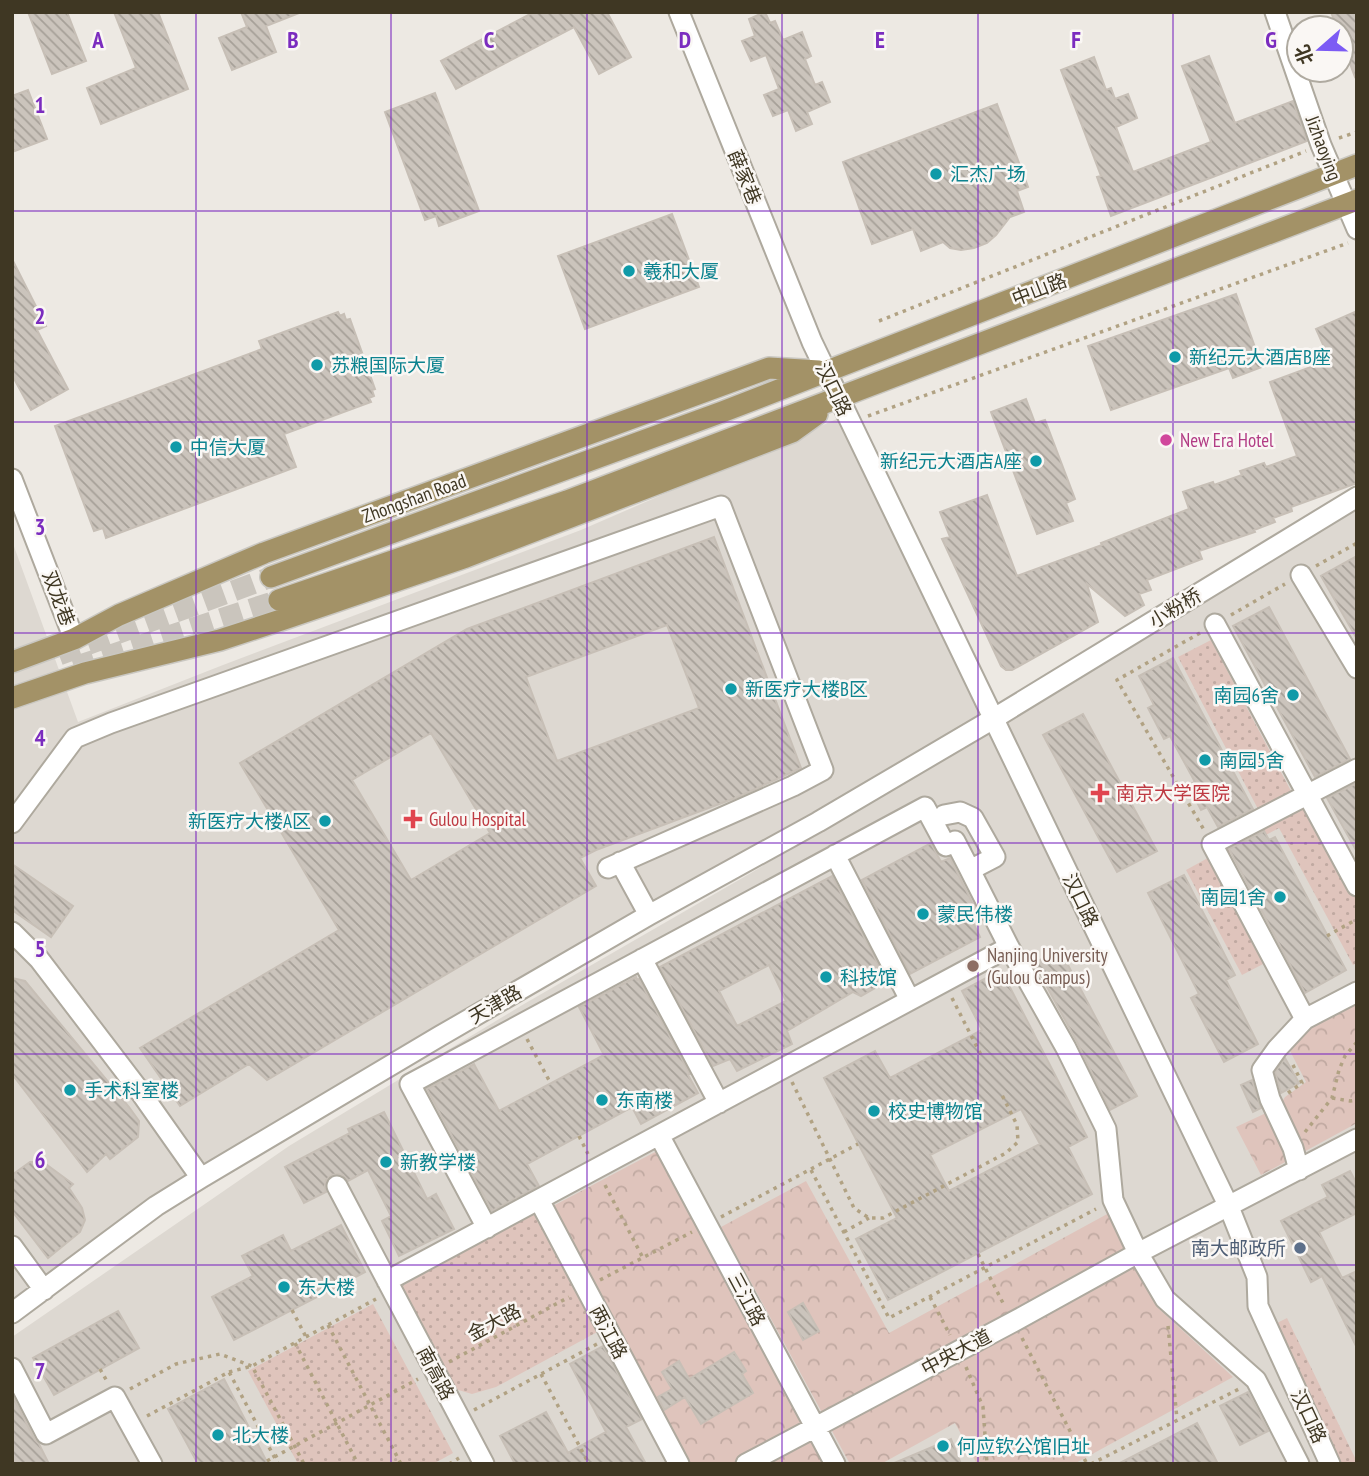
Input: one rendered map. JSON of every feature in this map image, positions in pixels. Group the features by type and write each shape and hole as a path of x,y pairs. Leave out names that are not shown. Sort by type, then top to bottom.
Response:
{"main road":[{"path":"1334,174 1357,165"},
{"path":"279,600 567,501 1352,202"},
{"path":"271,577 826,372"},
{"path":"12,698 85,673 220,640 466,556 792,432 838,398"}],"street":[{"name":"薛家巷","path":"679,12 812,342"},
{"name":"Jizhaoying","path":"1275,12 1321,145 1334,174 1352,202 1357,229"},
{"path":"12,662 74,639 119,615 264,554 769,368 826,372 1334,174"},
{"name":"汉口路","path":"812,342 1229,1207 1257,1277 1258,1306 1330,1464"},
{"name":"双龙巷","path":"12,479 74,639"},
{"name":"小粉桥","path":"993,719 1357,497"},
{"path":"12,823 75,738 721,506 823,770 793,786 614,865 649,915"},
{"path":"1301,575 1357,668"},
{"path":"1215,624 1357,886"},
{"name":"天津路","path":"12,1313 156,1206 201,1178 451,1029 818,822 993,719"},
{"path":"1306,1019 1212,844 1357,769"},
{"path":"487,1228 410,1084 925,807 946,846 955,841 1009,947 1066,1048 1106,1129 1113,1200 1138,1253 1165,1299 1256,1380 1299,1464"},
{"path":"944,815 960,812 973,818 995,857 970,870"},
{"path":"835,855 910,1000"},
{"path":"12,932 39,959 80,1012 201,1178"},
{"path":"387,1282 1009,947"},
{"path":"642,959 719,1103"},
{"path":"1300,1170 1272,1103 1262,1070 1282,1043 1306,1019 1357,992"},
{"name":"三江路","path":"659,1135 835,1464"},
{"name":"中央大道","path":"746,1464 1165,1238 1357,1139"},
{"name":"南高路","path":"337,1186 387,1282 426,1375 460,1418 484,1464"},
{"name":"两江路","path":"539,1200 679,1464"},
{"path":"12,1246 44,1290"},
{"path":"12,1368 46,1434 115,1397 152,1464"}],"path":[{"path":"879,321 1357,132"},
{"path":"864,418 1357,240"},
{"path":"1212,844 1117,680 1357,543"},
{"path":"1328,936 1357,919"},
{"path":"944,982 981,1055"},
{"path":"519,1025 551,1084"},
{"path":"1293,1148 1332,1098 1345,1056 1357,1042"},
{"path":"1272,1103 1302,1083 1282,1043"},
{"path":"785,1068 854,1208 869,1218 883,1219 1006,1153 1018,1142 1017,1125 1002,1095"},
{"path":"1332,1098 1357,1100"},
{"path":"579,1136 643,1258"},
{"path":"811,1169 889,1318 1113,1200"},
{"path":"844,1232 869,1218"},
{"path":"978,1254 1089,1464 1256,1380"},
{"name":"金大路","path":"267,1461 575,1294"},
{"path":"930,1297 984,1407 987,1464"},
{"path":"1165,1299 1177,1420"},
{"path":"131,1425 229,1372 252,1366 371,1302"},
{"path":"292,1310 306,1337"},
{"path":"328,1325 401,1464"},
{"path":"295,1343 358,1464"},
{"path":"460,1418 599,1343"},
{"path":"115,1397 176,1364 220,1354 252,1366 304,1464"},
{"path":"229,1372 278,1464"},
{"path":"541,1374 589,1464"},
{"path":"449,1464 457,1460"}],"shaded area":[{"name":"Gulou Hospital","path":"839,418 987,718 201,1178 12,1313 12,541 78,722 581,530"},
{"name":"Nanjing University (Gulou Campus)","path":"1357,506 1357,1464 12,1464 12,1337 289,1146 524,1004 751,873 1062,682"}],"green space":[{"path":"1211,640 1291,791 1258,809 1178,657"},
{"path":"1307,802 1357,897 1357,963 1353,965 1279,828 1214,862 1267,962 1242,975 1186,870"},
{"path":"1357,995 1357,1123 1261,1175 1236,1127 1279,1107 1285,1097 1306,1082 1288,1047 1307,1021"},
{"path":"657,1151 825,1464 688,1464 553,1206"},
{"path":"806,1181 889,1333 1109,1213 1157,1307 1233,1377 1074,1464 977,1464 955,1423 881,1464 850,1464 721,1227"},
{"path":"536,1210 601,1330 496,1387 472,1394 455,1389 397,1289"},
{"path":"373,1304 453,1453 433,1464 298,1464 248,1371"},
{"path":"1287,1318 1357,1464 1342,1464 1275,1324"}],"building":[{"path":"28,12 67,12 86,61 52,74"},
{"path":"114,12 158,12 188,89 101,124 87,88 136,68"},
{"path":"241,12 299,13 266,26 276,52 232,70 219,38 247,27"},
{"path":"534,12 607,12 631,57 599,74 574,27 456,89 441,61"},
{"path":"765,12 770,23 775,21 783,40 802,32 811,56 805,59 815,85 822,82 830,102 807,112 812,124 796,131 788,110 773,116 764,95 779,89 766,55 751,61 742,41 755,36 749,19"},
{"path":"1331,12 1357,12 1355,77 1355,14"},
{"path":"1209,56 1235,123 1293,101 1307,141 1111,216 1097,177 1101,176 1061,70 1094,57 1106,90 1111,88 1115,99 1128,94 1137,118 1116,127 1133,172 1211,142 1182,66"},
{"path":"28,90 47,139 12,152 12,96"},
{"path":"435,93 479,211 439,226 436,216 425,220 385,112"},
{"name":"汇杰广场","path":"997,104 1028,187 1017,191 1024,212 1010,217 987,243 974,248 950,248 943,242 921,251 913,229 872,244 843,162"},
{"name":"羲和大厦","path":"672,214 699,287 585,329 558,256"},
{"path":"12,259 46,326 37,330 68,389 31,410 12,375"},
{"name":"新纪元大酒店B座","path":"1236,294 1262,367 1233,378 1229,368 1111,410 1088,346"},
{"path":"1357,311 1357,483 1291,507 1292,511 1273,518 1275,522 1254,530 1255,532 1199,551 1202,559 1147,580 1151,590 1139,594 1144,605 1125,616 1087,584 1098,622 1012,670 1001,666 942,539 950,537 940,512 987,495 1017,576 1189,509 1183,492 1242,475 1240,471 1264,463 1266,467 1297,456 1270,382 1330,360 1316,329"},
{"name":"中信大厦","path":"338,312 340,316 344,314 346,320 350,319 375,389 372,390 374,396 369,398 371,402 284,434 296,467 106,538 103,528 94,531 55,426 262,349 259,341"},
{"name":"新纪元大酒店A座","path":"1026,399 1035,423 1045,420 1075,499 1066,503 1073,521 1037,534 991,412"},
{"path":"714,537 801,768 738,797 580,858 596,886 267,1080 249,1064 180,1106 140,1048 339,930 240,763 467,629","holes":["667,625 699,708 557,761 526,677","431,733 490,833 411,880 352,780"]},
{"path":"1357,556 1357,639 1321,576"},
{"name":"南园6舍","path":"1269,607 1350,759 1315,777 1233,626"},
{"name":"南园5舍","path":"1173,658 1253,809 1218,827 1207,807 1201,810 1188,785 1195,782 1170,736 1164,739 1148,708 1154,705 1139,676"},
{"name":"南京大学医院","path":"1083,714 1157,851 1117,872 1043,735"},
{"path":"1357,783 1357,852 1327,798"},
{"name":"南园1舍","path":"1264,831 1269,840 1275,837 1346,970 1305,993 1229,849"},
{"name":"蒙民伟楼","path":"931,843 941,862 950,858 978,914 971,918 980,937 910,974 862,880"},
{"path":"12,864 73,906 51,937 12,910"},
{"path":"1184,875 1235,975 1226,980 1258,1044 1224,1062 1191,998 1199,994 1148,893"},
{"name":"科技馆","path":"832,876 887,981 861,996 853,992 787,1031 792,1044 737,1071 730,1059 713,1066 660,967","holes":["769,965 786,1001 737,1026 719,991"]},
{"path":"1060,950 1137,1096 1110,1110 1034,963"},
{"path":"1001,970 1087,1137 1068,1147 1092,1194 888,1300 856,1239 897,1218 824,1078 875,1051 890,1078 982,1030 962,991","holes":["1021,1109 1040,1144 949,1191 930,1155"]},
{"name":"东南楼","path":"636,977 698,1093 641,1124 632,1107 527,1164 539,1186 492,1211 427,1089 474,1064 499,1111 604,1055 579,1007"},
{"name":"手术科室楼","path":"12,978 25,981 139,1121 138,1137 110,1159 106,1154 87,1172 12,1074"},
{"path":"1285,1058 1299,1083 1281,1093 1275,1072"},
{"path":"1252,1080 1261,1108 1253,1112 1241,1085"},
{"name":"新教学楼","path":"384,1112 427,1199 436,1194 454,1229 399,1256 382,1221 391,1216 368,1170 348,1181 343,1175 332,1175 326,1180 326,1192 304,1203 285,1167 350,1133 348,1129"},
{"path":"30,1162 43,1162 73,1184 69,1188 82,1208 85,1220 80,1232 48,1258 12,1211 12,1175"},
{"path":"1350,1171 1357,1184 1357,1213 1319,1232 1342,1278 1357,1271 1357,1348 1322,1276 1311,1282 1281,1221 1328,1197 1322,1185"},
{"name":"东大楼","path":"341,1225 365,1272 234,1340 212,1297 253,1276 242,1256 283,1235 291,1251"},
{"path":"803,1303 819,1331 803,1340 788,1312"},
{"path":"118,1311 139,1348 54,1395 33,1358"},
{"path":"603,1346 642,1419 626,1427 646,1464 515,1464 500,1436 546,1412 568,1453 606,1432 570,1364"},
{"path":"734,1352 746,1371 742,1374 753,1393 701,1424 685,1397 664,1410 658,1397 672,1389 662,1372 679,1361 689,1379"},
{"name":"北大楼","path":"224,1379 268,1464 198,1464 168,1409"},
{"path":"1248,1392 1268,1431 1240,1445 1220,1406"},
{"path":"12,1395 35,1440 49,1464 12,1464"},
{"path":"1197,1423 1218,1464 1118,1464 1151,1447"},
{"name":"何应钦公馆旧址","path":"951,1439 961,1464 892,1464"}],"tunnel":[{"path":"59,655 271,577"},
{"path":"74,667 279,600"}],"place":[{"name":"汇杰广场","path":"936,174"},
{"name":"羲和大厦","path":"629,271"},
{"name":"新纪元大酒店B座","path":"1175,357"},
{"name":"苏粮国际大厦","path":"317,365"},
{"name":"New Era Hotel","path":"1166,440"},
{"name":"中信大厦","path":"176,447"},
{"name":"新纪元大酒店A座","path":"1036,461"},
{"name":"新医疗大楼B区","path":"731,689"},
{"name":"南园6舍","path":"1293,695"},
{"name":"南园5舍","path":"1205,760"},
{"name":"南京大学医院","path":"1100,793"},
{"name":"Gulou Hospital","path":"413,819"},
{"name":"新医疗大楼A区","path":"325,821"},
{"name":"南园1舍","path":"1280,897"},
{"name":"蒙民伟楼","path":"923,914"},
{"name":"Nanjing University (Gulou Campus)","path":"973,966"},
{"name":"科技馆","path":"826,977"},
{"name":"手术科室楼","path":"70,1090"},
{"name":"东南楼","path":"602,1100"},
{"name":"校史博物馆","path":"874,1111"},
{"name":"新教学楼","path":"386,1162"},
{"name":"南大邮政所","path":"1300,1248"},
{"name":"东大楼","path":"284,1287"},
{"name":"北大楼","path":"218,1435"},
{"name":"何应钦公馆旧址","path":"943,1446"}]}
